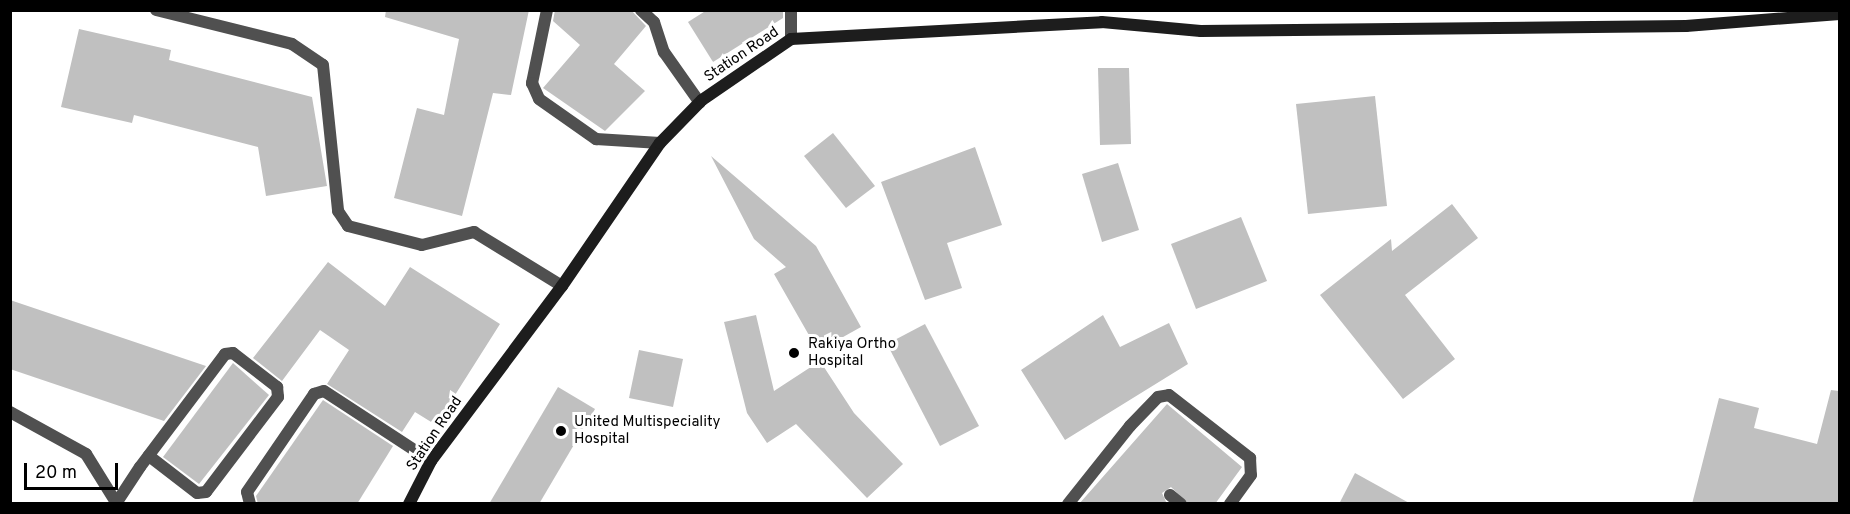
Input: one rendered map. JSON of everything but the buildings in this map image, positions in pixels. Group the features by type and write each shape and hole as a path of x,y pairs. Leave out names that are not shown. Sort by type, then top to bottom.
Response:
{"main road":[{"name":"Station Road","path":"409,504 431,460 562,286 660,143 700,103 790,39 1102,16 1202,31 1686,26 1839,14"}],"street":[{"path":"156,10 292,44 323,65 338,211 348,226 422,245 474,232 562,286"},
{"path":"547,10 532,84 539,99 596,139 660,143"},
{"path":"641,10 654,22 664,52 700,103"},
{"path":"790,39 791,10"},
{"path":"10,412 86,454 117,503 149,456 225,354 233,353 277,387 278,397 206,492 197,493 149,456"},
{"path":"250,504 247,492 314,394 324,391 431,460"},
{"path":"1068,504 1130,426 1158,397 1168,395 1250,458 1251,475 1230,504"},
{"path":"1170,495 1181,504"}],"place":[{"name":"Rakiya Ortho Hospital","path":"794,353"},
{"name":"United Multispeciality Hospital","path":"561,431"}]}
